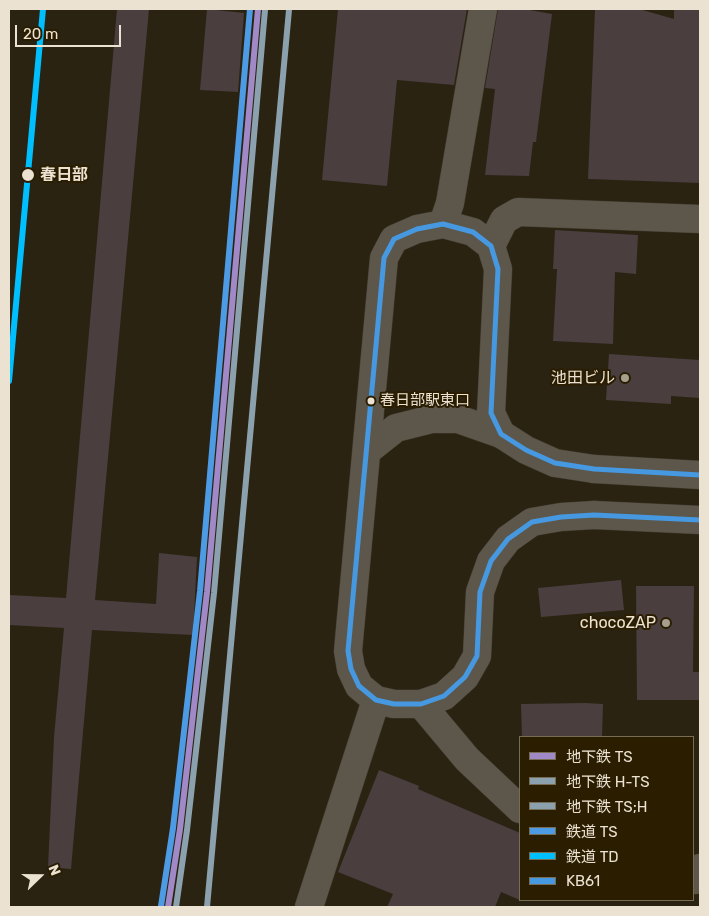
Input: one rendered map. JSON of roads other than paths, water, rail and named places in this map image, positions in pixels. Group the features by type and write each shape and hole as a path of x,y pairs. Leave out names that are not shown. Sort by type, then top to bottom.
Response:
{"street":[{"path":"442,224 450,203 482,9"},
{"path":"491,246 504,220 518,212 700,219"},
{"path":"501,434 491,414 498,269 491,246 472,232 442,224 417,230 394,239 384,258 348,651 351,669 359,686 376,700 394,704 421,704 444,696 465,677 477,656 480,592 491,561 508,539 532,522 561,517 594,515 700,520"},
{"path":"367,451 396,428 432,419 458,419 501,434 526,450 555,463 594,469 700,475"},
{"path":"309,907 376,700"},
{"path":"421,704 467,760 519,808"}],"metro line":[{"name":"TS","path":"168,907 180,829 207,592 258,9"},
{"name":"H-TS","path":"176,907 187,830 214,593 265,10"},
{"name":"TS;H","path":"207,907 289,10"}],"rail line":[{"name":"TD","path":"9,381 43,9"},
{"name":"TS","path":"161,906 173,828 200,591 250,9"}],"place":[{"name":"春日部","path":"28,175"},
{"name":"池田ビル","path":"625,378"},
{"name":"春日部駅東口","path":"371,401"},
{"name":"chocoZAP","path":"666,623"}]}
